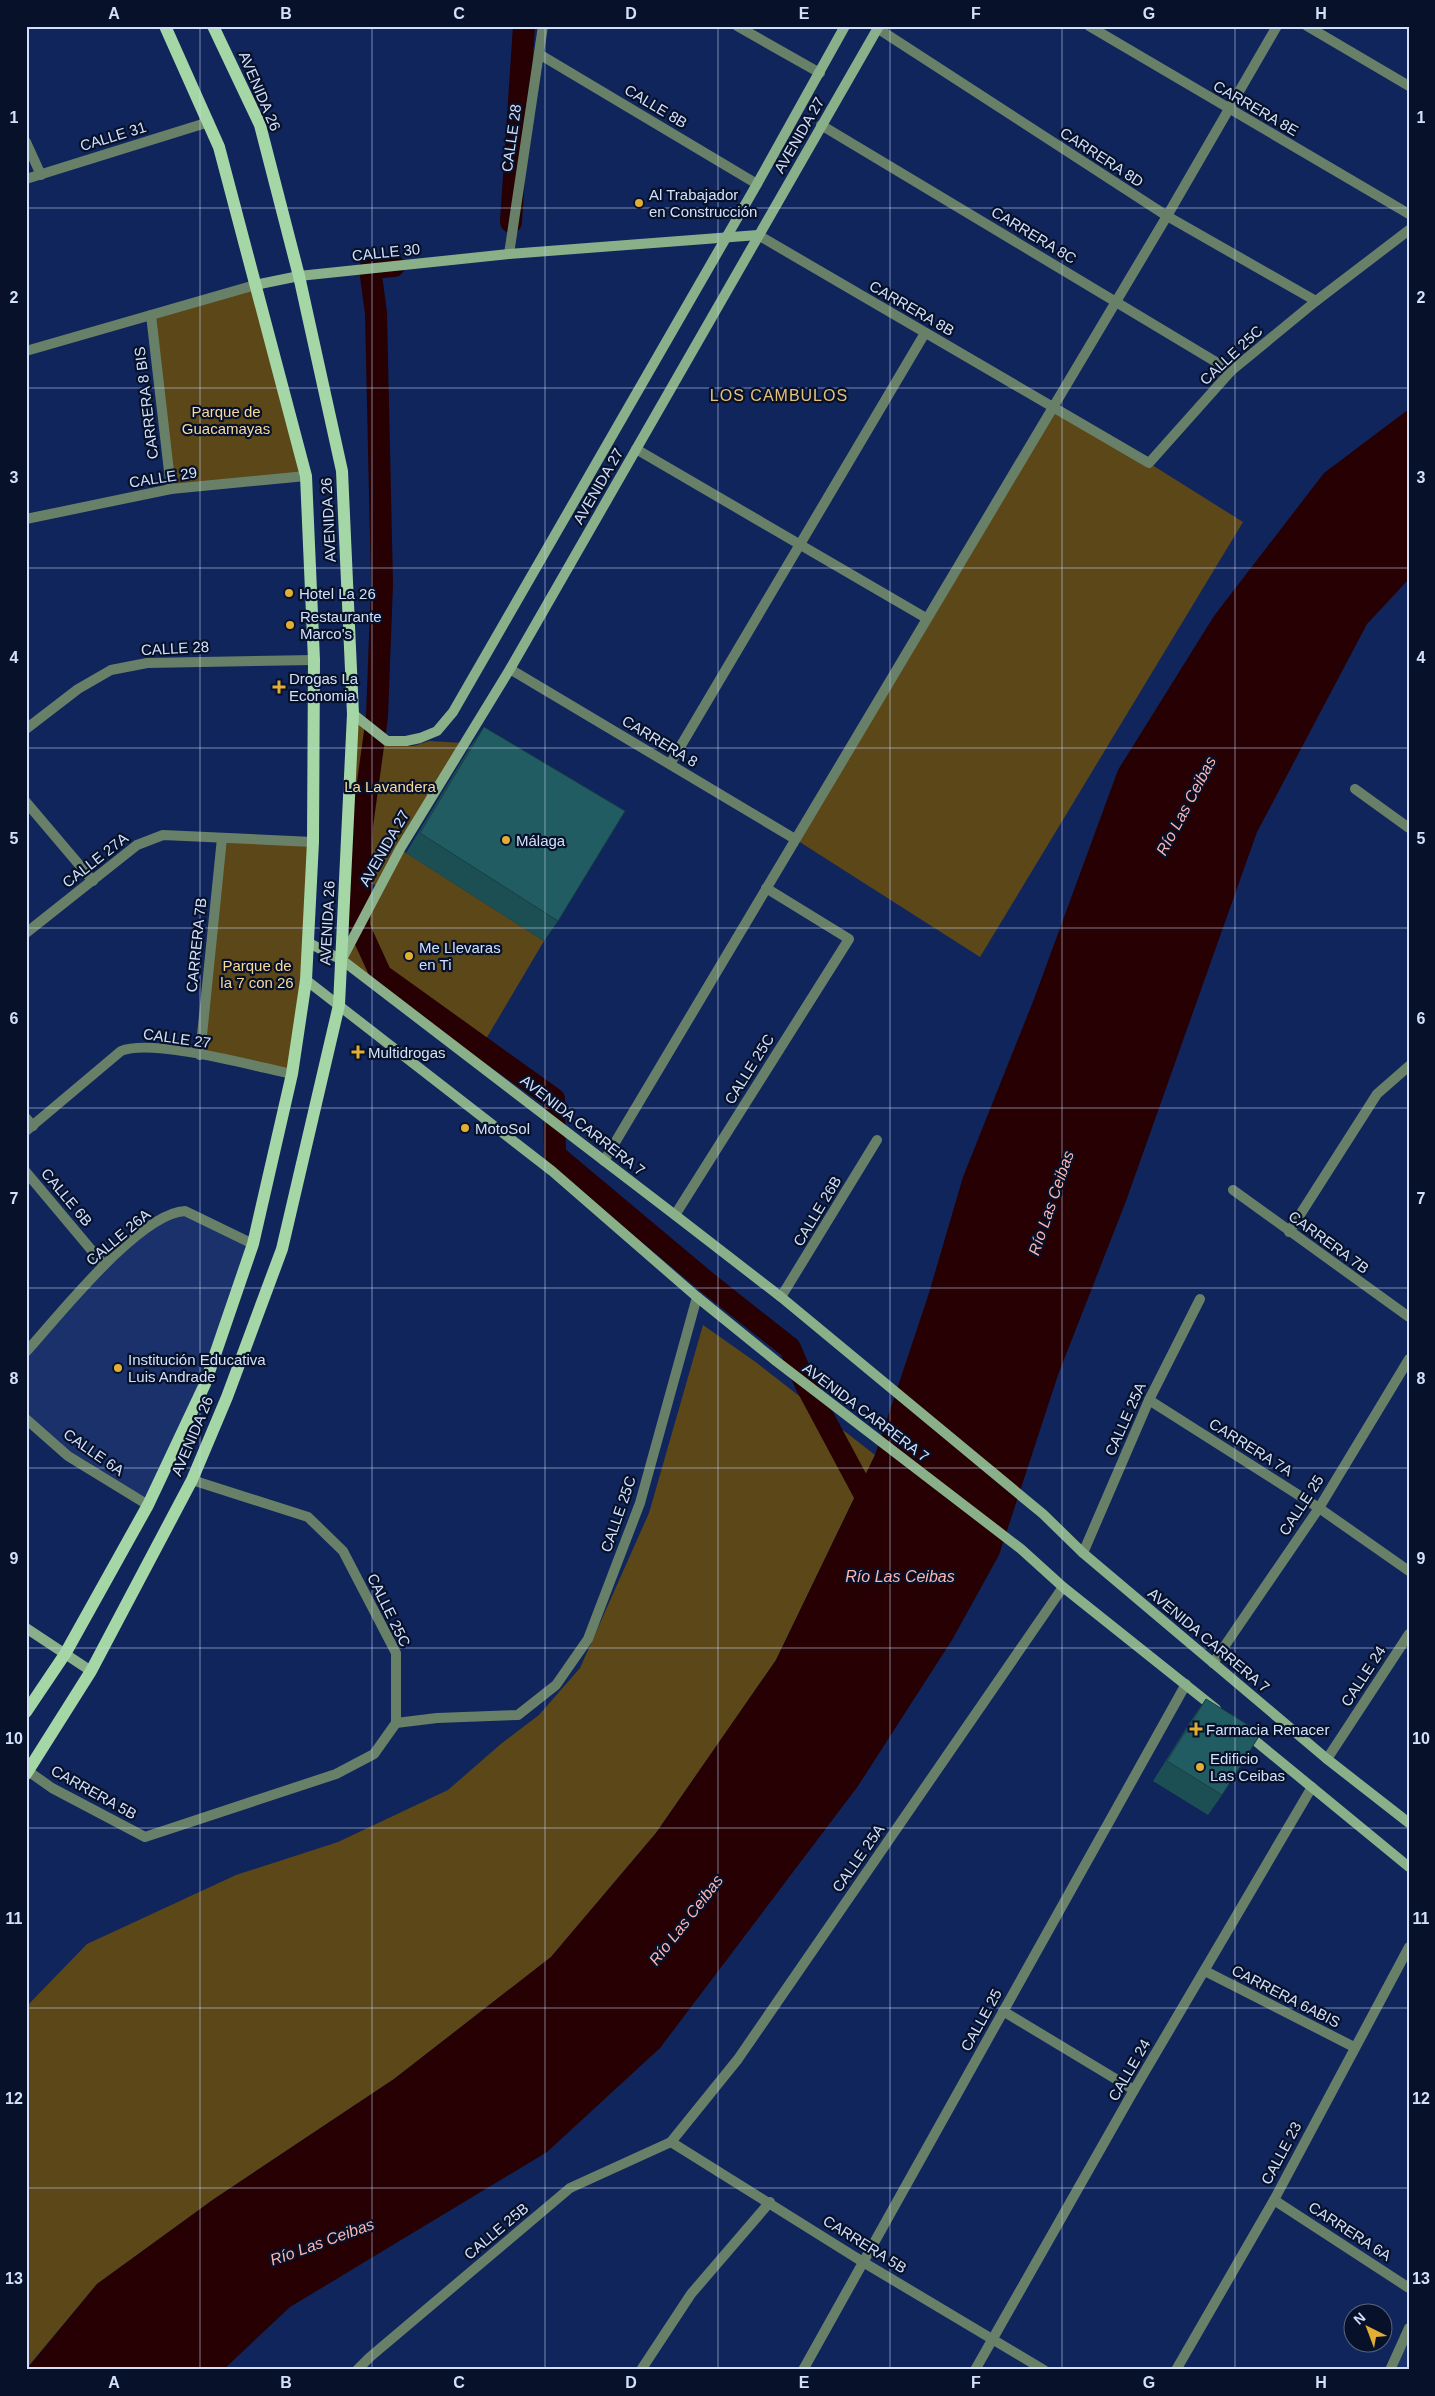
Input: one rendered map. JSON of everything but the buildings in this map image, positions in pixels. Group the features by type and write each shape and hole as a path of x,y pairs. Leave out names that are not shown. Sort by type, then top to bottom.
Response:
{"main road":[{"name":"AVENIDA 26","path":"26,1712 65,1654 148,1505 205,1384 253,1244 292,1074 306,980 313,842 314,660 306,476 219,147 165,26"},
{"name":"AVENIDA 26","path":"27,1773 91,1671 192,1480 227,1397 282,1249 338,1005 342,960 353,714 342,471 299,276 260,125 213,26"},
{"name":"AVENIDA 27","path":"353,714 387,741 406,741 437,731 454,712 757,184 845,26"},
{"name":"AVENIDA 27","path":"342,960 400,849 510,669 878,27"},
{"name":"CALLE 30","path":"255,284 299,276 509,254 758,235"},
{"name":"AVENIDA CARRERA 7","path":"307,942 342,960 781,1297 1043,1514 1083,1553 1327,1759 1409,1823"},
{"name":"AVENIDA CARRERA 7","path":"306,980 552,1170 697,1297 776,1361 1022,1550 1064,1587 1223,1715"},
{"path":"26,1628 91,1671"},
{"path":"1238,1727 1409,1867"}],"street":[{"name":"CALLE 28","path":"509,254 542,26"},
{"path":"736,26 820,72"},
{"name":"CARRERA 8E","path":"1089,26 1409,214"},
{"path":"604,1161 1052,406 1116,302 1278,26"},
{"path":"1307,26 1409,86"},
{"name":"CARRERA 8D","path":"878,27 1167,216 1316,301"},
{"name":"CALLE 8B","path":"539,54 757,184"},
{"name":"CALLE 31","path":"26,180 209,122"},
{"name":"CARRERA 8C","path":"821,125 1231,372"},
{"path":"26,142 41,175"},
{"name":"CALLE 25C","path":"1052,406 1149,463 1231,372 1316,301 1409,230"},
{"name":"CARRERA 8B","path":"758,235 1052,406"},
{"name":"CALLE 30","path":"26,351 255,284"},
{"name":"CARRERA 8 BIS","path":"151,315 171,489"},
{"path":"670,764 925,333"},
{"path":"636,450 926,618"},
{"name":"CALLE 29","path":"26,519 171,489 306,476"},
{"name":"CALLE 28","path":"26,730 78,689 111,670 147,663 314,660"},
{"name":"CARRERA 8","path":"510,669 795,839"},
{"path":"1355,789 1409,828"},
{"path":"26,802 93,881"},
{"name":"CALLE 27A","path":"26,933 137,845 163,835 313,842"},
{"name":"CARRERA 7B","path":"200,1055 222,838"},
{"name":"CALLE 25C","path":"675,1215 849,939 766,888"},
{"name":"CALLE 27","path":"28,1125 121,1051 130,1047 145,1046 200,1055 292,1074"},
{"path":"1289,1232 1377,1094 1409,1066"},
{"name":"CALLE 26B","path":"781,1297 877,1140"},
{"name":"CALLE 6B","path":"26,1172 104,1264"},
{"name":"CARRERA 7B","path":"1233,1190 1409,1317"},
{"name":"CALLE 26A","path":"26,1352 104,1264 145,1230 176,1212 184,1211 253,1244"},
{"name":"CALLE 25C","path":"192,1480 308,1517 344,1551 396,1653 396,1724 437,1718 518,1715 556,1685 588,1638 640,1503 697,1297"},
{"name":"CALLE 25A","path":"1083,1553 1149,1400 1200,1299"},
{"name":"CALLE 25","path":"1213,1663 1318,1508 1409,1359"},
{"name":"CARRERA 7A","path":"1149,1400 1318,1508 1409,1571"},
{"name":"CALLE 6A","path":"26,1419 68,1456 148,1505"},
{"name":"CALLE 25A","path":"671,2142 738,2059 1064,1587"},
{"name":"CALLE 24","path":"1327,1759 1409,1634"},
{"name":"CALLE 25","path":"803,2370 1186,1684"},
{"name":"CARRERA 5B","path":"27,1773 145,1837 336,1774 374,1754 396,1724"},
{"name":"CALLE 24","path":"975,2370 1134,2090 1312,1787"},
{"name":"CALLE 23","path":"1176,2370 1274,2200 1409,1947"},
{"name":"CARRERA 6ABIS","path":"1205,1971 1354,2047"},
{"path":"1003,2012 1134,2090"},
{"name":"CARRERA 5B","path":"671,2142 770,2202 863,2262 1044,2370"},
{"name":"CALLE 25B","path":"357,2370 570,2188 671,2142"},
{"name":"CARRERA 6A","path":"1274,2200 1409,2288"},
{"path":"641,2370 691,2294 770,2202"},
{"path":"1390,2370 1409,2328"}],"shaded area":[{"name":"Institución Educativa Luis Andrade","path":"185,1211 253,1244 205,1384 148,1505 107,1481 26,1419 26,1352 145,1230"},
{"path":"1409,2334 1409,2370 1392,2370"}],"green space":[{"name":"Parque de Guacamayas","path":"255,285 306,476 171,489 151,315"},
{"path":"1052,406 1149,463 1243,522 980,957 795,839"},
{"name":"La Lavandera","path":"353,714 384,742 400,746 413,746 429,741 464,743 400,849 544,941 473,1061 342,960 379,886 346,877"},
{"name":"Parque de la 7 con 26","path":"222,838 313,842 292,1074 200,1055"},
{"path":"703,1325 757,1363 875,1455 776,1660 656,1833 551,1957 394,2079 214,2199 97,2284 26,2369 26,2007 87,1944 236,1875 338,1842 448,1790 502,1743 539,1715 580,1668 649,1513"}],"water":[{"name":"Río Las Ceibas","path":"1409,409 1409,579 1367,624 1257,832 1126,1201 1058,1375 999,1555 952,1640 858,1786 660,2048 547,2152 290,2307 223,2370 26,2370 97,2284 214,2199 394,2079 551,1957 656,1833 776,1660 875,1455 929,1293 963,1177 1034,999 1118,770 1214,616 1324,473"}],"waterway":[{"path":"511,222 524,26"},
{"path":"394,266 370,268 376,313 382,584 377,717 362,826 359,927 381,975 554,1099 555,1155 709,1284 790,1348 805,1383 874,1512"}],"place":[{"name":"Al Trabajador en Construcción","path":"639,203"},
{"name":"Hotel La 26","path":"289,593"},
{"name":"Restaurante Marco's","path":"290,625"},
{"name":"Drogas La Economia","path":"279,687"},
{"name":"Málaga","path":"506,840"},
{"name":"Me Llevaras en Ti","path":"409,956"},
{"name":"Multidrogas","path":"358,1052"},
{"name":"MotoSol","path":"465,1128"},
{"name":"Institución Educativa Luis Andrade","path":"118,1368"},
{"name":"Farmacia Renacer","path":"1196,1729"},
{"name":"Edificio Las Ceibas","path":"1200,1767"}],"district":[{"name":"LOS CAMBULOS","path":"779,395"}]}
